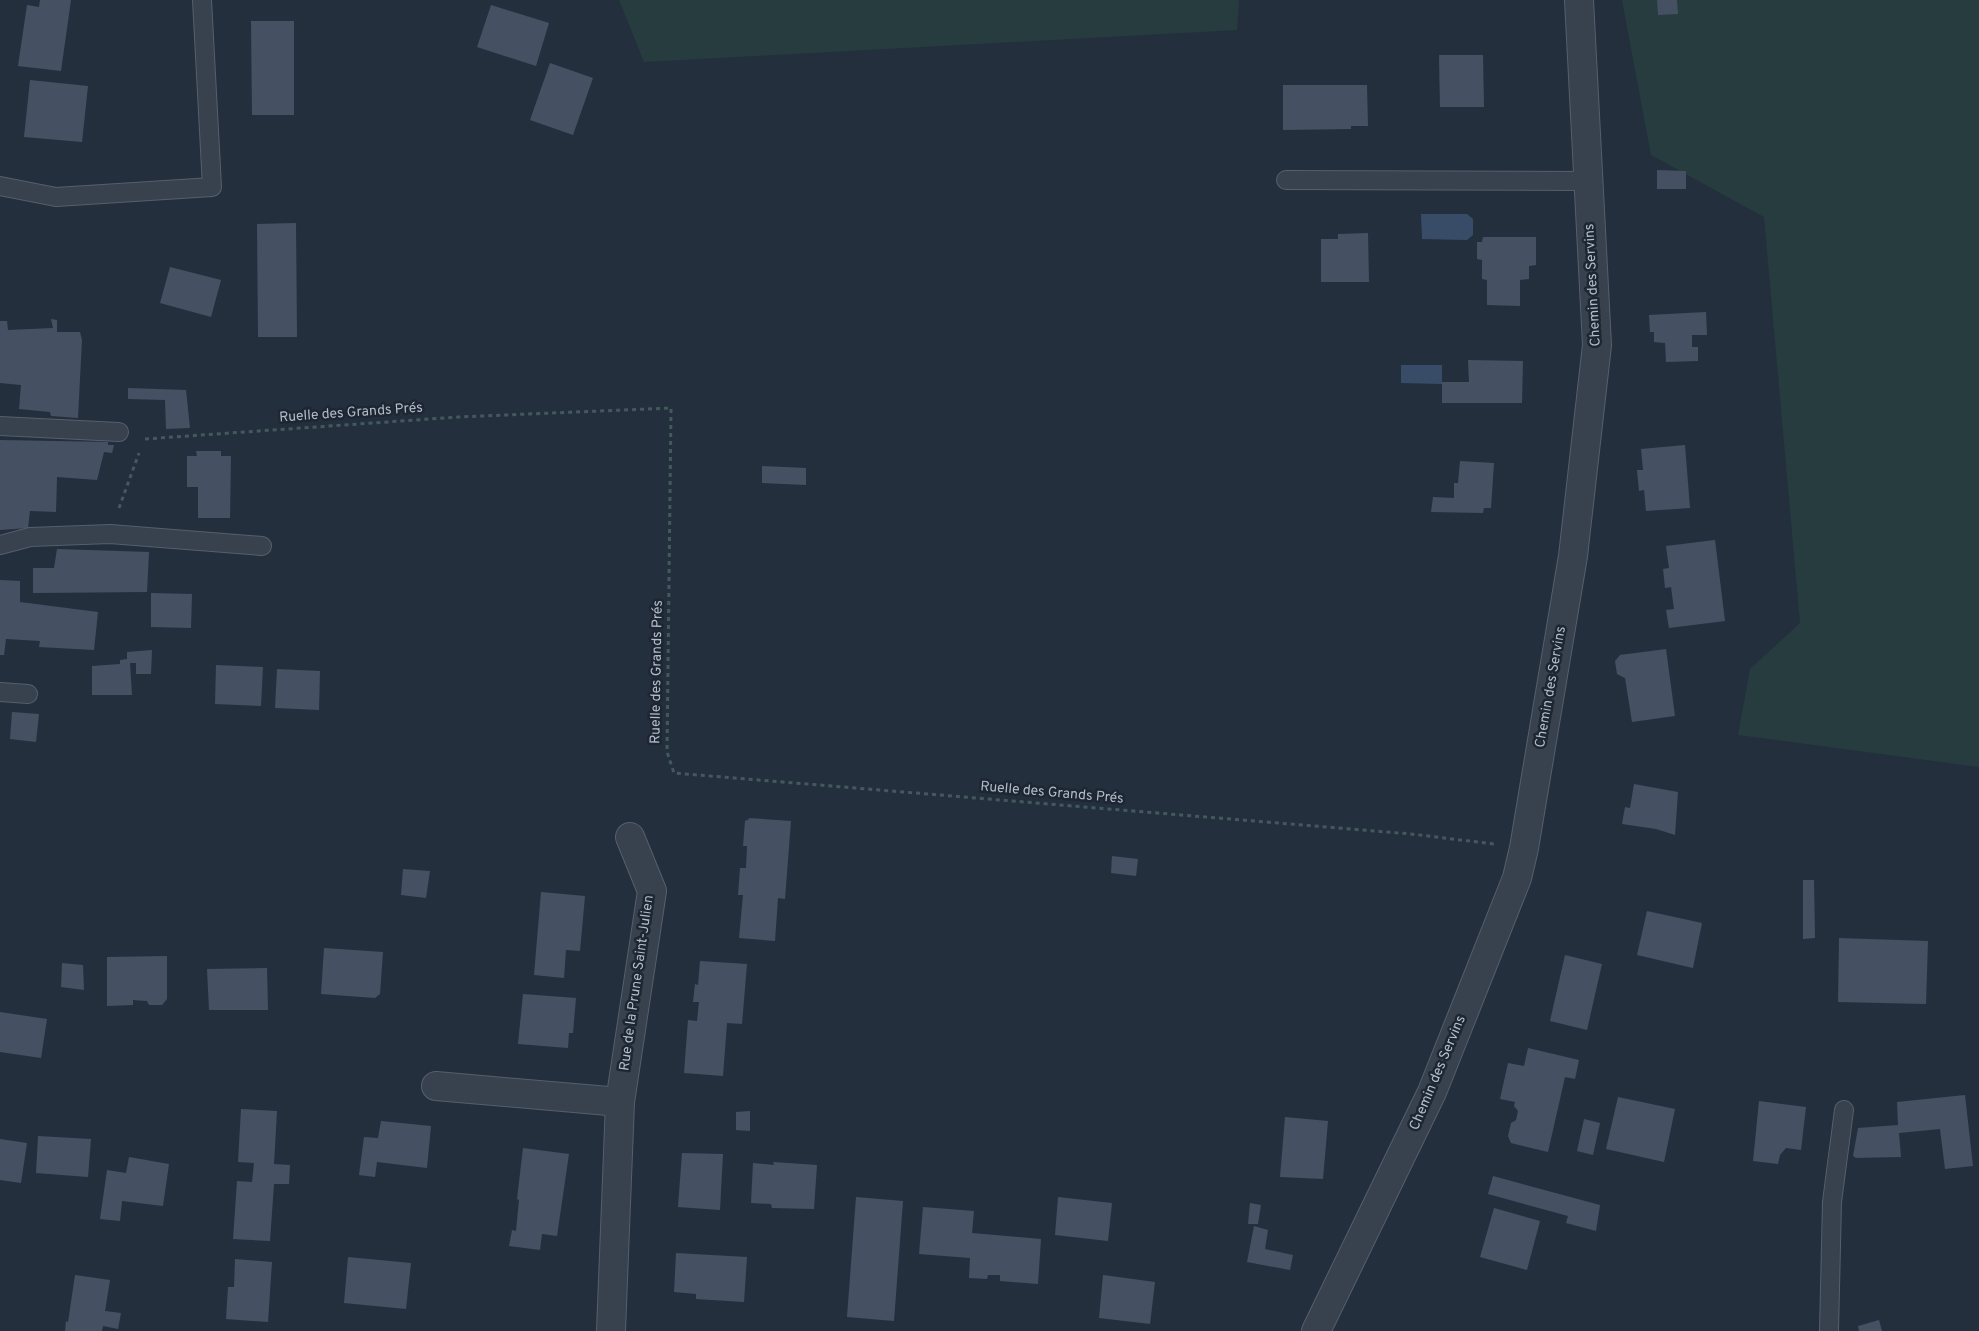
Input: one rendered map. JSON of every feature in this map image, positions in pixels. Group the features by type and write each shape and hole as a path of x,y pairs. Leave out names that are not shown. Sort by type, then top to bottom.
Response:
{"street":[{"name":"Chemin des Servins","path":"1316,1331 1432,1092 1517,878 1524,848 1573,556 1598,345 1579,0"},
{"name":"Rue de la Prune Saint-Julien","path":"611,1331 620,1102 652,891 630,836"},
{"path":"436,1086 620,1102"}],"lane":[{"path":"0,186 56,197 212,187 202,0"},
{"path":"1286,180 1588,182"},
{"path":"0,426 119,432"},
{"path":"0,545 30,537 110,534 262,546"},
{"path":"0,692 28,694"},
{"path":"1829,1331 1832,1202 1844,1110"}],"path":[{"name":"Ruelle des Grands Prés","path":"143,439 458,417 671,408 667,752 674,773 1402,833 1524,848"},
{"path":"110,534 140,448"}],"green space":[{"path":"619,0 1239,0 1237,30 644,62"},
{"path":"1622,0 1979,0 1979,767 1738,735 1750,669 1800,623 1764,217 1651,155"}],"water":[{"path":"1421,214 1467,214 1473,219 1473,235 1467,240 1422,239"},
{"path":"1401,365 1442,365 1442,384 1401,383"}],"building":[{"path":"40,0 71,0 61,71 18,66 27,5 39,7"},
{"path":"1657,0 1677,0 1678,14 1658,15"},
{"path":"491,5 549,23 536,66 477,47"},
{"path":"251,21 294,21 294,115 252,115"},
{"path":"1439,55 1483,55 1484,107 1440,107"},
{"path":"550,63 593,78 573,135 530,120"},
{"path":"30,80 88,86 82,142 24,137"},
{"path":"1283,85 1367,85 1368,126 1351,126 1351,129 1283,130"},
{"path":"1657,170 1686,171 1686,189 1657,189"},
{"path":"296,223 297,337 258,337 257,224"},
{"path":"1368,233 1369,282 1321,282 1321,239 1338,239 1338,234"},
{"path":"1483,237 1536,237 1536,265 1529,266 1529,279 1520,280 1520,306 1487,305 1487,280 1482,279 1482,260 1477,259 1477,242 1482,242"},
{"path":"170,267 221,280 211,317 160,303"},
{"path":"1706,312 1707,335 1692,335 1692,347 1698,347 1698,361 1666,362 1665,343 1654,342 1654,332 1650,332 1649,315"},
{"path":"51,319 57,320 57,332 80,332 82,340 78,418 51,416 50,412 19,409 21,385 0,383 0,321 7,321 8,330 53,328"},
{"path":"1468,360 1523,361 1522,403 1442,403 1442,382 1469,382"},
{"path":"128,388 186,390 190,428 166,429 165,400 128,399"},
{"path":"0,440 108,442 108,445 114,445 112,453 104,452 97,480 57,477 56,512 30,511 28,528 0,530"},
{"path":"1685,445 1690,508 1646,511 1644,490 1639,491 1637,470 1643,470 1641,449"},
{"path":"196,451 221,451 221,456 231,456 230,518 198,518 198,487 187,487 187,456 197,456"},
{"path":"1460,461 1494,463 1491,508 1484,508 1483,513 1431,512 1433,497 1454,498 1454,483 1458,483"},
{"path":"762,466 806,468 806,485 762,483"},
{"path":"1715,540 1725,621 1669,628 1666,610 1674,609 1671,587 1665,588 1663,569 1669,568 1666,546"},
{"path":"57,549 149,552 147,592 33,593 33,568 54,568"},
{"path":"0,580 20,581 20,602 98,612 94,650 39,647 40,641 6,639 4,655 0,655"},
{"path":"151,593 192,594 191,628 151,627"},
{"path":"1666,649 1675,716 1632,722 1625,678 1617,674 1615,661 1620,655"},
{"path":"152,650 151,674 136,674 136,663 130,663 132,695 92,695 92,666 120,664 120,660 127,659 127,652"},
{"path":"216,665 263,667 261,706 215,704"},
{"path":"277,669 320,671 319,710 275,708"},
{"path":"12,712 39,714 36,742 10,739"},
{"path":"1634,784 1678,792 1675,835 1656,829 1622,824 1625,807 1630,808"},
{"path":"749,818 791,821 785,899 778,898 775,941 739,938 743,895 738,895 740,868 746,868 747,846 743,846 745,821"},
{"path":"1112,856 1138,859 1136,876 1111,873"},
{"path":"403,869 430,871 426,898 401,895"},
{"path":"1803,880 1814,880 1815,938 1803,939"},
{"path":"541,892 585,896 580,951 566,950 564,978 534,975"},
{"path":"1647,911 1702,923 1693,968 1637,955"},
{"path":"1839,938 1928,941 1926,1004 1838,1002"},
{"path":"324,948 383,952 380,994 375,998 321,994"},
{"path":"1565,955 1602,964 1587,1030 1550,1021"},
{"path":"167,956 167,999 162,1005 149,1005 147,1001 133,1000 133,1005 107,1006 107,957"},
{"path":"700,961 747,964 742,1024 727,1023 723,1076 684,1073 688,1020 697,1021 699,1002 693,1002 695,984 698,985"},
{"path":"62,963 83,965 84,990 61,987"},
{"path":"267,968 268,1010 209,1010 207,969"},
{"path":"523,994 576,998 573,1033 569,1033 568,1048 518,1044"},
{"path":"0,1012 47,1019 41,1058 0,1052"},
{"path":"1528,1048 1579,1060 1575,1079 1565,1077 1548,1152 1511,1143 1508,1136 1511,1123 1516,1120 1518,1111 1514,1106 1515,1102 1500,1099 1508,1063 1524,1066"},
{"path":"1965,1095 1973,1166 1945,1169 1940,1129 1899,1133 1901,1157 1856,1158 1853,1156 1858,1128 1898,1125 1897,1102"},
{"path":"1618,1097 1675,1109 1664,1162 1606,1149"},
{"path":"1759,1101 1806,1107 1801,1150 1786,1148 1780,1155 1778,1164 1753,1161"},
{"path":"241,1109 277,1111 274,1164 290,1165 289,1184 274,1184 270,1241 233,1239 237,1181 252,1182 254,1163 238,1162"},
{"path":"750,1111 750,1131 736,1130 736,1112"},
{"path":"1285,1117 1328,1121 1323,1179 1280,1177"},
{"path":"1584,1119 1600,1123 1593,1155 1577,1151"},
{"path":"381,1121 431,1126 427,1168 377,1162 375,1177 359,1175 364,1137 378,1138"},
{"path":"38,1136 91,1139 88,1177 36,1173"},
{"path":"0,1139 27,1143 21,1183 0,1180"},
{"path":"523,1148 569,1154 557,1236 542,1234 540,1250 509,1246 512,1230 516,1231 519,1200 517,1199"},
{"path":"682,1153 723,1154 720,1210 678,1207"},
{"path":"129,1157 169,1164 163,1206 122,1201 120,1221 100,1219 107,1170 126,1173"},
{"path":"773,1162 817,1165 814,1209 772,1208 771,1204 751,1203 753,1163 774,1165"},
{"path":"1493,1176 1600,1205 1596,1231 1566,1223 1568,1216 1488,1194"},
{"path":"856,1197 903,1201 894,1321 847,1317"},
{"path":"1058,1197 1112,1203 1108,1241 1055,1235"},
{"path":"1250,1203 1261,1205 1258,1224 1248,1224"},
{"path":"923,1207 974,1211 972,1233 1041,1239 1038,1284 1000,1281 1000,1275 988,1275 987,1279 969,1278 970,1258 919,1254"},
{"path":"1494,1208 1540,1221 1527,1270 1480,1257"},
{"path":"1254,1226 1268,1230 1265,1249 1293,1255 1290,1270 1247,1262"},
{"path":"676,1253 747,1257 744,1302 696,1299 696,1294 674,1292"},
{"path":"348,1257 411,1263 406,1309 344,1303"},
{"path":"235,1259 272,1262 268,1322 226,1319 228,1287 234,1287"},
{"path":"75,1275 110,1280 105,1311 121,1313 118,1329 103,1326 102,1331 65,1331"},
{"path":"1103,1275 1155,1282 1150,1324 1099,1318"},
{"path":"1879,1320 1882,1331 1859,1331 1858,1326"}]}
